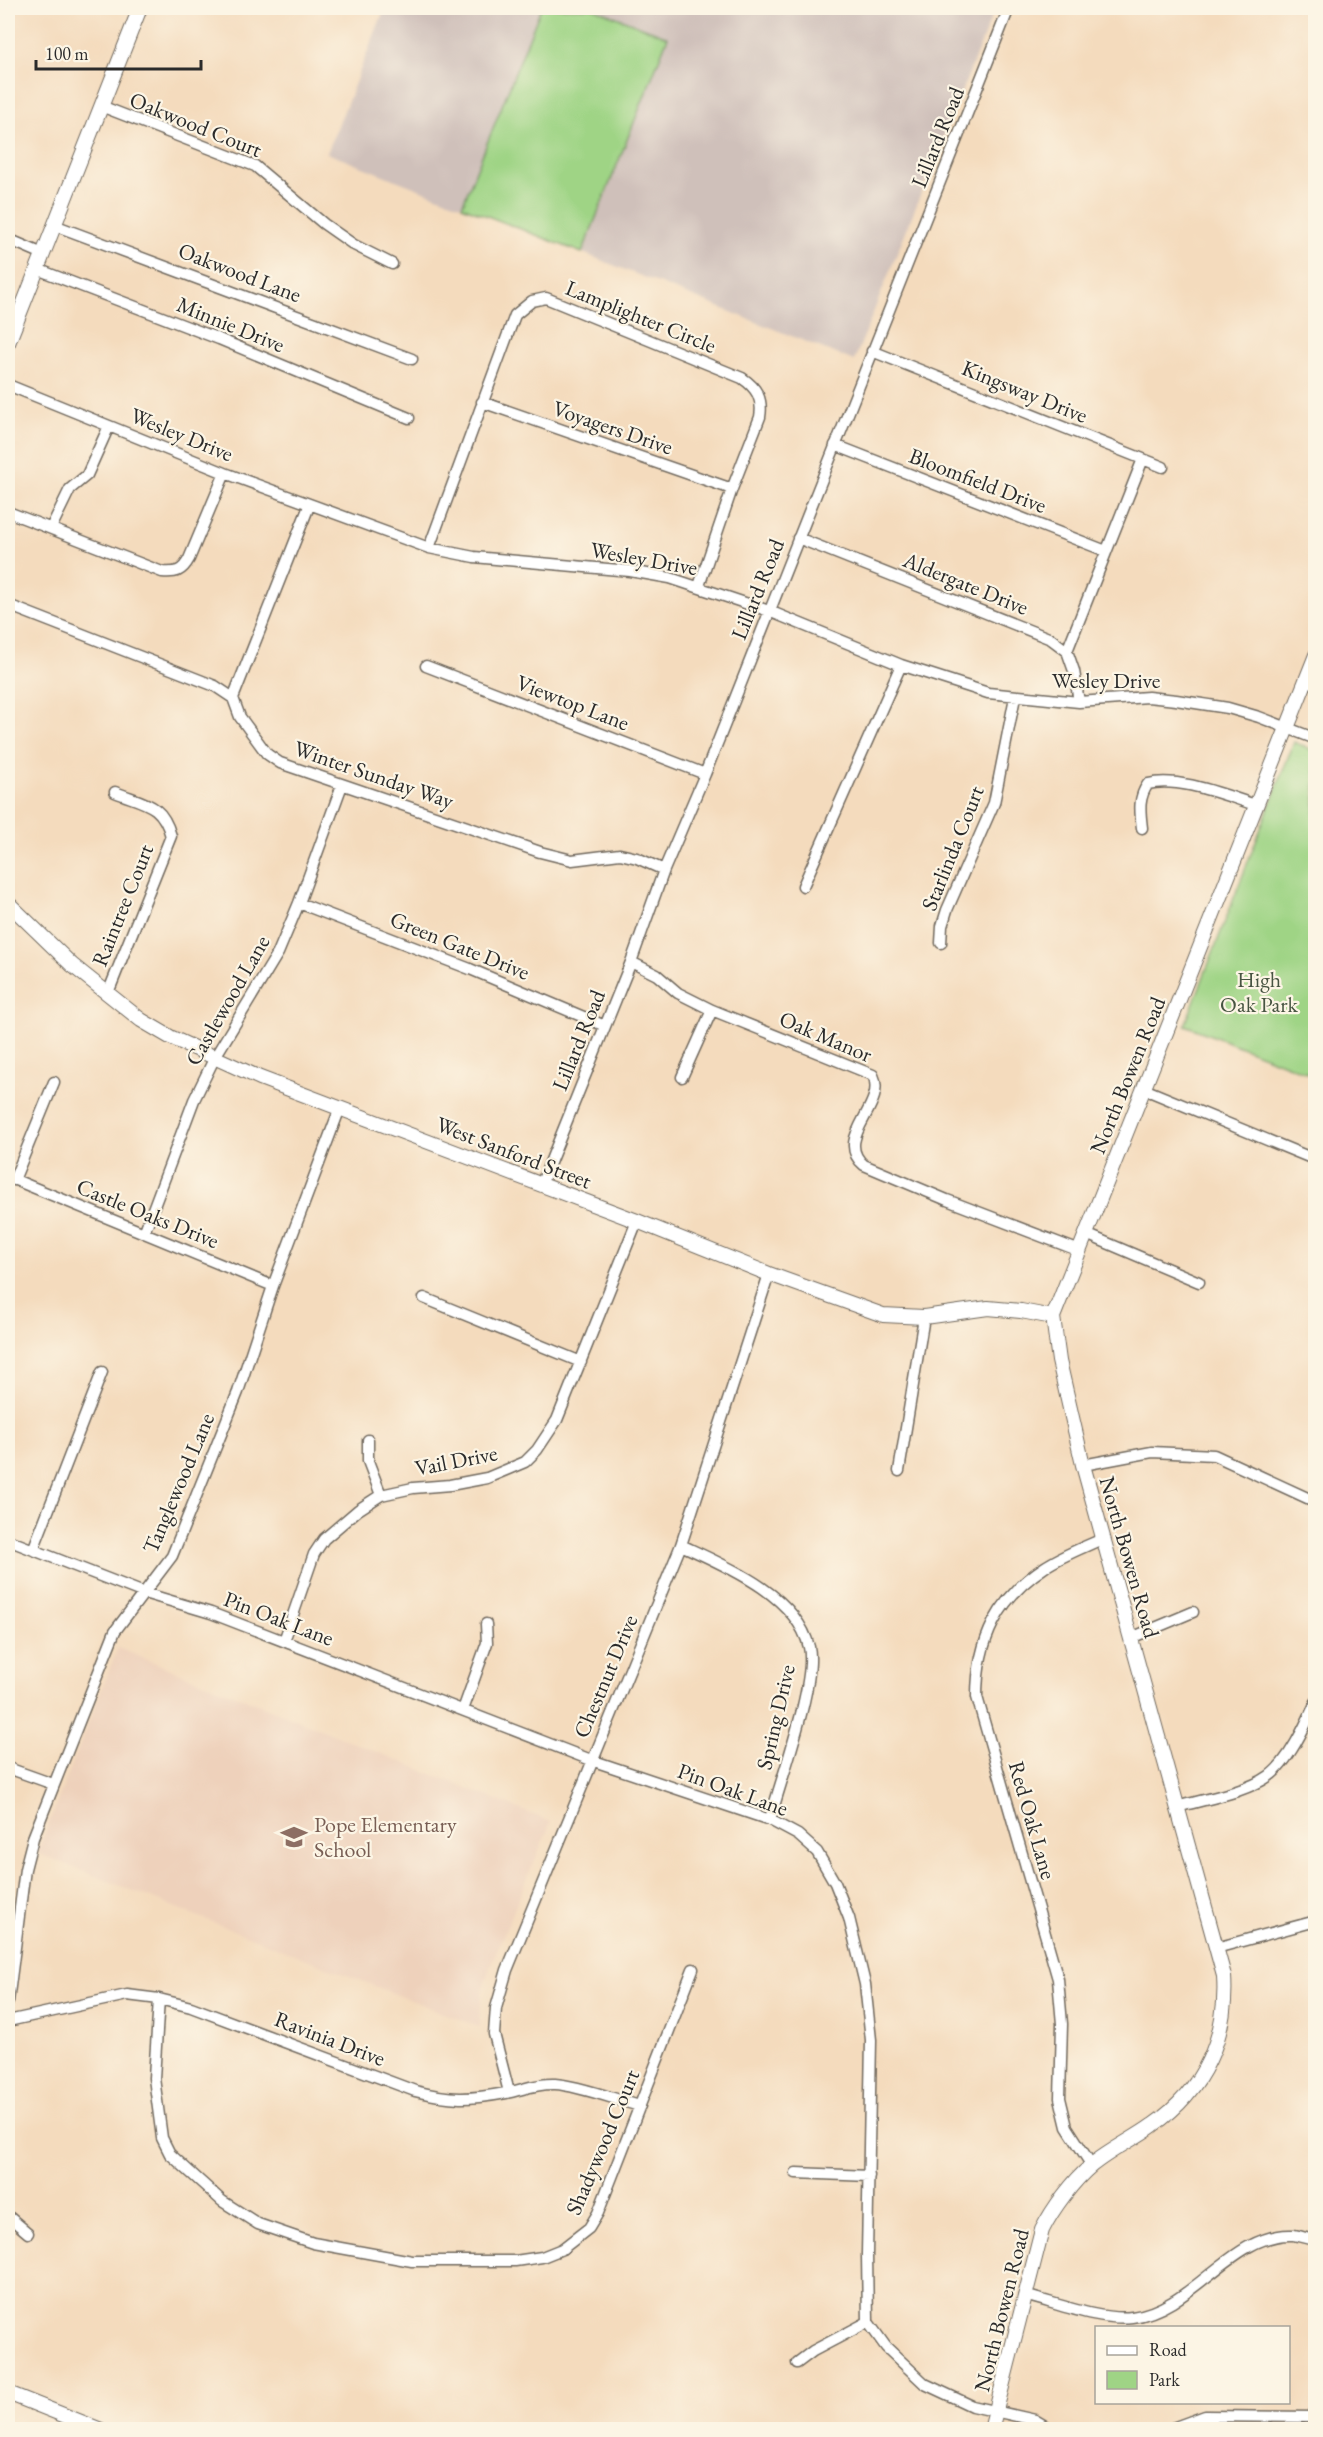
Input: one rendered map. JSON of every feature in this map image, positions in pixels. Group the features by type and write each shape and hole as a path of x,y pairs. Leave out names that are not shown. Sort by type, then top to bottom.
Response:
{"street":[{"path":"8,343 140,8"},
{"name":"Lillard Road","path":"541,1185 631,962 664,870 705,774 1009,8"},
{"name":"Oakwood Court","path":"101,106 255,166 324,224 354,245 392,264"},
{"name":"Oakwood Lane","path":"54,225 411,359"},
{"path":"8,239 43,254"},
{"name":"Minnie Drive","path":"37,269 219,339 409,418"},
{"name":"Lamplighter Circle","path":"429,548 515,315 532,301 546,298 742,378 758,393 762,406 760,417 732,489 699,586"},
{"name":"Kingsway Drive","path":"872,351 1163,468"},
{"name":"Wesley Drive","path":"8,385 309,506 429,548 474,557 630,571 699,586 769,610 901,664 988,693 1078,702 1148,697 1176,700 1228,708 1259,717 1316,739"},
{"name":"Voyagers Drive","path":"482,402 732,489"},
{"path":"51,528 70,489 87,475 109,426"},
{"name":"Bloomfield Drive","path":"835,445 1106,551"},
{"path":"1078,702 1074,671 1067,651 1143,459"},
{"path":"8,512 162,572 174,573 184,570 225,473"},
{"path":"8,605 215,686 233,698 309,506"},
{"name":"Aldergate Drive","path":"798,538 1051,639 1067,651"},
{"name":"North Bowen Road","path":"991,2430 1042,2230 1052,2211 1092,2166 1153,2125 1179,2104 1197,2084 1210,2061 1221,2028 1225,2001 1224,1976 1083,1465 1059,1362 1053,1317 1316,655"},
{"path":"803,886 901,664"},
{"name":"Viewtop Lane","path":"426,666 705,774"},
{"name":"Starlinda Court","path":"942,943 942,926 946,910 994,803 1015,697"},
{"name":"Winter Sunday Way","path":"233,698 240,717 267,754 283,764 551,855 572,860 620,854 638,858 664,870"},
{"path":"1142,828 1140,811 1142,793 1148,784 1156,782 1197,788 1256,805"},
{"name":"Castlewood Lane","path":"144,1233 194,1100 215,1057 278,954 342,785"},
{"name":"Raintree Court","path":"108,993 171,836 166,820 158,810 115,792"},
{"name":"West Sanford Street","path":"8,903 72,965 151,1025 260,1078 637,1221 769,1274 883,1315 924,1317 988,1308 1053,1317"},
{"name":"Green Gate Drive","path":"299,903 470,969 605,1026"},
{"name":"Oak Manor","path":"631,962 657,975 678,993 712,1010 873,1075 876,1092 853,1143 857,1159 864,1165 947,1200 1080,1251"},
{"path":"682,1077 712,1010"},
{"path":"11,1179 54,1082"},
{"path":"1144,1089 1316,1160"},
{"name":"Tanglewood Lane","path":"8,2002 25,1869 33,1838 53,1784 116,1631 172,1556 238,1392 273,1286 340,1108"},
{"name":"Castle Oaks Drive","path":"11,1179 273,1286"},
{"name":"Vail Drive","path":"284,1641 314,1554 324,1539 358,1510 381,1495 413,1488 450,1485 487,1478 525,1462 537,1450 557,1420 637,1221"},
{"path":"1086,1234 1199,1282"},
{"name":"Chestnut Drive","path":"509,2092 494,2034 496,2008 507,1970 591,1760 681,1545 769,1274"},
{"path":"423,1298 581,1362"},
{"path":"899,1471 924,1317"},
{"path":"33,1550 102,1372"},
{"path":"368,1440 368,1461 381,1495"},
{"path":"1083,1465 1152,1452 1214,1455 1316,1502"},
{"name":"Red Oak Lane","path":"1092,2166 1067,2127 1060,2098 1062,2024 1058,1979 977,1697 977,1670 986,1638 1001,1608 1021,1584 1047,1565 1104,1538"},
{"name":"Pin Oak Lane","path":"8,1540 144,1593 211,1613 591,1760 770,1820 798,1835 817,1852 835,1883 849,1918 865,1984 871,2040 868,2322"},
{"name":"Spring Drive","path":"681,1545 736,1570 755,1582 783,1606 806,1638 809,1649 809,1675 770,1820"},
{"path":"1131,1638 1193,1612"},
{"path":"463,1710 487,1643 486,1624"},
{"path":"1176,1807 1247,1787 1270,1775 1311,1725 1316,1702"},
{"path":"8,1768 53,1784"},
{"path":"1216,1948 1316,1921"},
{"name":"Shadywood Court","path":"159,1999 154,2078 162,2138 170,2154 236,2212 278,2232 313,2243 412,2261 526,2260 562,2249 589,2228 598,2213 693,1969"},
{"name":"Ravinia Drive","path":"8,2020 127,1995 159,1999 191,2007 415,2091 448,2099 470,2098 538,2085 557,2084 640,2106"},
{"path":"796,2173 868,2176"},
{"path":"8,2216 28,2233"},
{"path":"1024,2295 1102,2315 1130,2317 1155,2312 1172,2304 1246,2248 1273,2237 1293,2235 1316,2240"},
{"path":"797,2363 813,2351 868,2322 886,2347 925,2384 972,2406 1035,2420 1052,2430"},
{"path":"8,2393 101,2430"},
{"path":"1167,2430 1205,2416 1316,2417"}],"shaded area":[{"path":"385,8 541,8 462,206 327,153"},
{"path":"593,8 995,8 854,361 583,253 668,38"},
{"name":"Pope Elementary School","path":"118,1648 551,1822 490,1967 482,1992 479,2027 37,1853"}],"green space":[{"path":"541,8 593,8 668,37 582,253 462,206"},
{"name":"High Oak Park","path":"1294,742 1315,751 1315,1076 1185,1025"}],"place":[{"name":"Pope Elementary School","path":"294,1837"}]}
